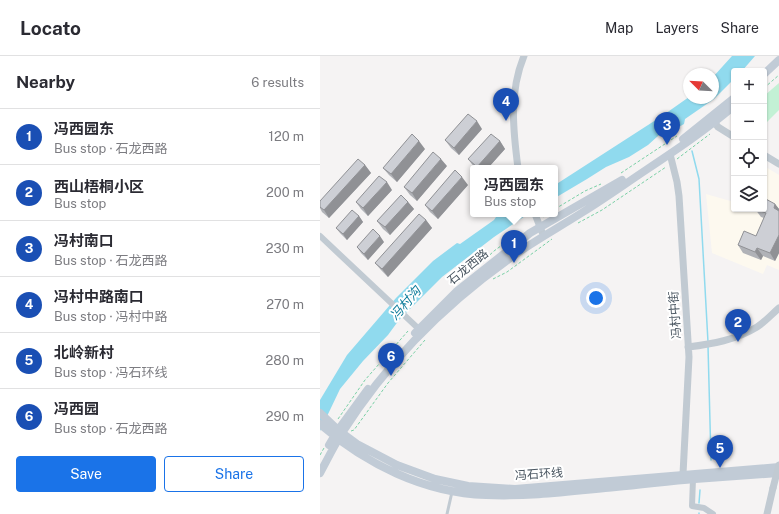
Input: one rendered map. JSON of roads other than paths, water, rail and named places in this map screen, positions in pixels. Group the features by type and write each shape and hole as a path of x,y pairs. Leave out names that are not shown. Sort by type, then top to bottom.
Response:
{"main road":[{"path":"767,71 779,60"},
{"path":"767,77 779,67"},
{"name":"石龙西路","path":"558,216 620,181 714,122 731,102"},
{"name":"石龙西路","path":"320,462 338,435 386,373 424,332 455,302 482,279 544,236 591,207 670,154 731,108"},
{"name":"石龙西路","path":"424,332 456,292 540,226 556,217"},
{"name":"冯石环线","path":"320,413 324,424 364,456 398,474 423,483 453,490 488,495 527,495 693,479 779,473"},
{"name":"石龙西路","path":"320,473 338,435"},
{"name":"冯石环线","path":"338,435 397,466 435,479 468,486 515,489 779,466"}],"street":[{"path":"518,165 513,135 513,111 518,73 524,56"},
{"path":"714,122 731,135"},
{"name":"冯村中街","path":"670,154 679,196 688,347 683,474"},
{"path":"767,157 779,164"},
{"path":"536,217 544,236"},
{"path":"320,236 424,332"},
{"path":"688,347 714,344 736,338 758,326 779,308"},
{"path":"767,514 779,466"},
{"path":"693,479 692,506 704,508 712,514"}],"lane":[{"path":"447,514 453,490"}],"water":[{"path":"732,56 755,56 745,68 731,68 731,82 719,94 719,70"},
{"path":"683,101 683,104 707,104 685,119 684,124 677,128 668,127 648,145 629,157 606,167 558,196 558,183"},
{"name":"冯村沟","path":"496,217 524,217 494,237 442,277 399,320 388,335 363,361 340,389 320,431 320,400 347,355 396,298 433,261 457,243 460,244 494,220"}],"waterway":[{"path":"692,151 699,179 708,342"},
{"path":"708,346 711,460"},
{"path":"699,503 700,490"}],"place":[{"name":"冯村中路南口","path":"506,121"},
{"name":"冯村南口","path":"667,145"},
{"name":"冯西园东","path":"514,263"},
{"name":"西山梧桐小区","path":"738,342"},
{"name":"冯西园","path":"391,376"},
{"name":"北岭新村","path":"720,468"}]}
